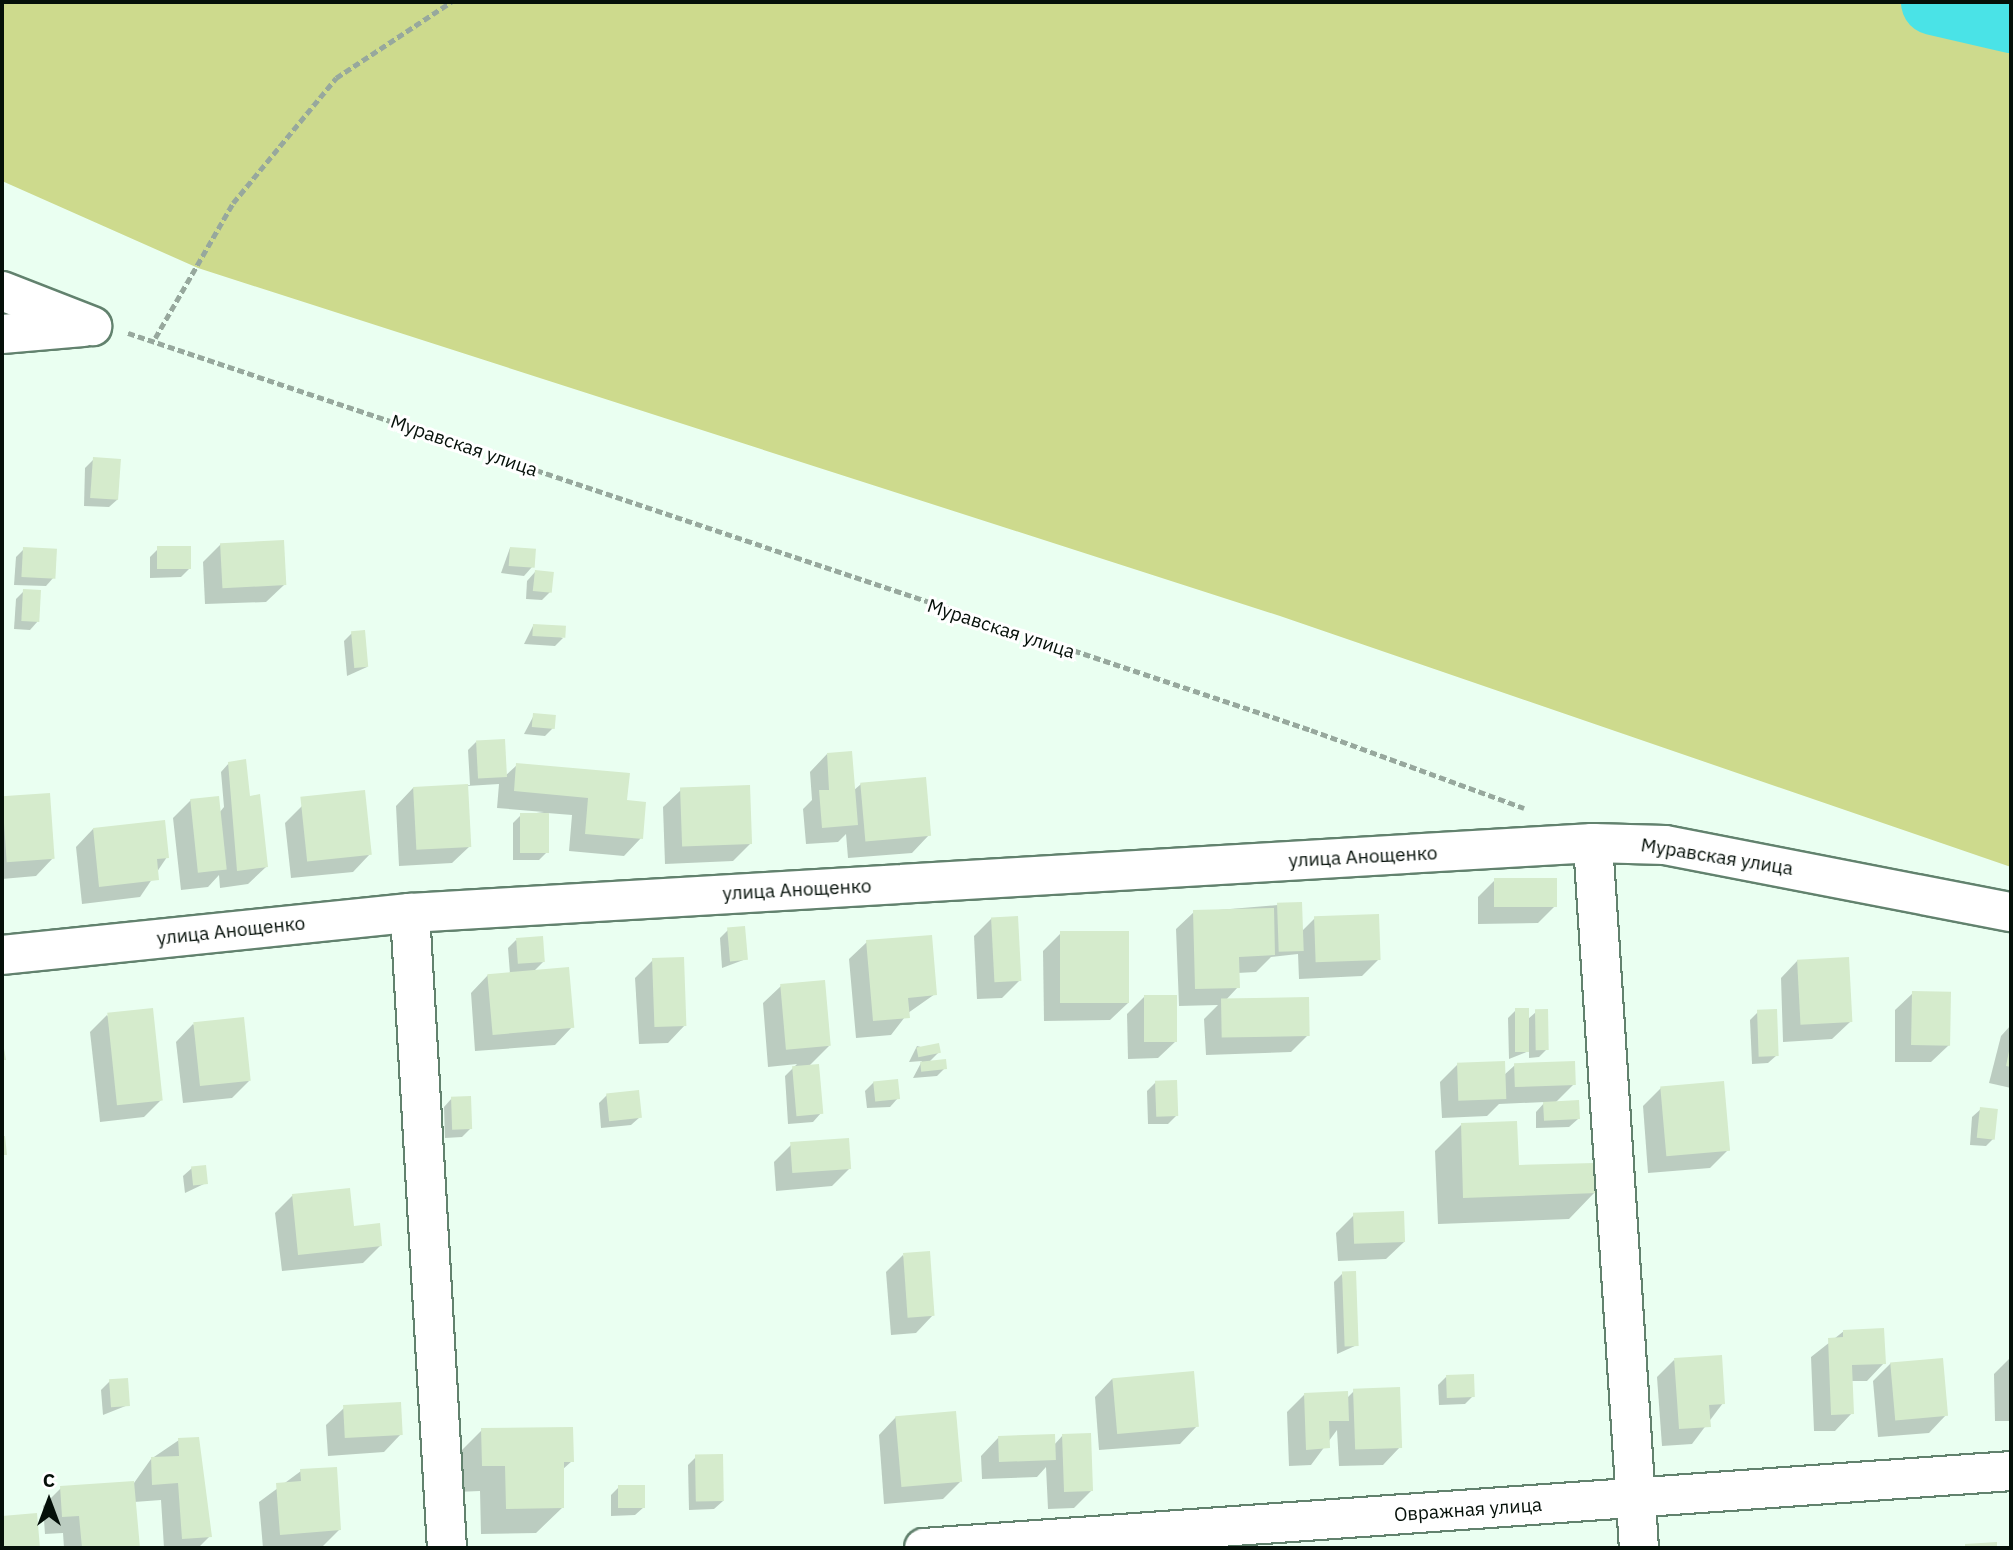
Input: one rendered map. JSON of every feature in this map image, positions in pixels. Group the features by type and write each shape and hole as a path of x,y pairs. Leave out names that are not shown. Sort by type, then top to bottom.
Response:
{"street":[{"path":"2,291 92,326"},
{"path":"2,334 92,326"},
{"path":"1593,843 1639,1548"},
{"name":"Муравская улица","path":"1593,843 1665,845 2011,912"},
{"name":"улица Анощенко","path":"2,955 410,913 1593,843"},
{"path":"410,913 447,1548"},
{"name":"Овражная улица","path":"924,1548 2011,1471"}],"path":[{"path":"155,338 233,203 335,78 451,2"},
{"name":"Муравская улица","path":"92,326 155,338 827,572 1311,730 1531,812"}],"green space":[{"path":"2,2 2011,2 2011,867 1280,616 198,268 2,181"}],"building":[{"path":"93,457 121,459 118,500 90,498"},
{"path":"284,540 286,585 222,588 220,543"},
{"path":"157,546 191,546 191,569 157,569"},
{"path":"23,547 57,549 55,579 21,577"},
{"path":"510,547 536,549 535,568 509,566"},
{"path":"535,570 554,572 552,593 533,591"},
{"path":"23,589 41,590 39,622 21,621"},
{"path":"533,624 566,626 565,638 532,636"},
{"path":"365,630 368,667 354,668 351,631"},
{"path":"533,713 556,715 555,729 532,727"},
{"path":"505,739 507,777 478,778 476,741"},
{"path":"852,751 858,825 822,828 819,790 829,790 827,753"},
{"path":"246,759 250,796 260,794 268,867 237,871 228,762"},
{"path":"516,763 630,773 627,800 646,802 643,839 585,834 588,798 514,791"},
{"path":"926,777 931,836 865,842 860,783"},
{"path":"468,784 471,847 416,850 413,787"},
{"path":"750,785 752,844 682,846 680,787"},
{"path":"365,790 372,855 307,861 300,797"},
{"path":"50,793 55,859 7,862 2,796"},
{"path":"219,796 227,870 198,873 190,799"},
{"path":"520,813 549,813 549,853 520,853"},
{"path":"165,820 169,858 157,859 159,880 99,887 93,828"},
{"path":"1494,878 1557,878 1557,907 1494,907"},
{"path":"1302,902 1304,951 1279,952 1277,903"},
{"path":"1274,908 1275,955 1239,957 1240,988 1195,989 1193,910"},
{"path":"1379,914 1381,960 1316,962 1314,916"},
{"path":"1018,916 1021,981 994,982 991,917"},
{"path":"745,926 748,960 730,961 727,928"},
{"path":"1060,931 1129,931 1129,1003 1060,1003"},
{"path":"932,935 937,995 908,998 910,1018 873,1021 866,940"},
{"path":"543,936 545,962 518,964 516,938"},
{"path":"684,957 686,1026 654,1027 652,958"},
{"path":"1849,957 1852,1022 1800,1025 1797,960"},
{"path":"569,967 574,1028 493,1035 487,974"},
{"path":"825,980 831,1046 786,1050 780,984"},
{"path":"1912,991 1951,992 1950,1046 1911,1045"},
{"path":"1144,995 1177,995 1177,1042 1144,1042"},
{"path":"1309,997 1310,1036 1222,1038 1221,999"},
{"path":"153,1008 163,1100 117,1105 107,1013"},
{"path":"1515,1008 1529,1008 1529,1052 1515,1052"},
{"path":"1535,1009 1548,1009 1549,1050 1536,1050"},
{"path":"1777,1009 1779,1056 1759,1057 1757,1010"},
{"path":"244,1017 251,1081 200,1086 193,1022"},
{"path":"2,1037 6,1060 2,1060"},
{"path":"939,1043 941,1053 918,1057 916,1047"},
{"path":"2011,1047 2011,1067 2006,1066"},
{"path":"946,1059 947,1069 921,1072 920,1062"},
{"path":"1505,1061 1506,1099 1458,1101 1457,1063"},
{"path":"1575,1061 1576,1085 1515,1087 1514,1063"},
{"path":"819,1064 823,1114 796,1116 792,1066"},
{"path":"898,1079 900,1099 875,1102 873,1082"},
{"path":"1177,1080 1178,1116 1156,1117 1155,1081"},
{"path":"1724,1081 1730,1151 1666,1156 1660,1087"},
{"path":"639,1090 642,1118 609,1121 606,1093"},
{"path":"471,1096 472,1129 452,1130 451,1097"},
{"path":"1579,1100 1580,1119 1544,1121 1543,1102"},
{"path":"1980,1107 1998,1109 1995,1140 1977,1138"},
{"path":"1517,1121 1519,1165 1595,1163 1597,1193 1463,1198 1461,1123"},
{"path":"2,1136 5,1136 7,1155 2,1155"},
{"path":"849,1138 851,1169 792,1173 790,1142"},
{"path":"206,1165 208,1184 193,1185 191,1167"},
{"path":"350,1188 354,1226 380,1223 382,1246 298,1255 292,1194"},
{"path":"1404,1211 1405,1242 1354,1244 1353,1213"},
{"path":"930,1251 935,1316 908,1318 903,1253"},
{"path":"1342,1271 1356,1271 1359,1346 1345,1346"},
{"path":"1884,1328 1886,1364 1852,1365 1854,1414 1831,1415 1828,1338 1843,1337 1843,1330"},
{"path":"1722,1355 1725,1404 1709,1405 1711,1427 1679,1429 1674,1358"},
{"path":"1943,1358 1948,1416 1895,1420 1890,1363"},
{"path":"1194,1371 1199,1427 1117,1434 1112,1378"},
{"path":"1474,1374 1475,1397 1447,1398 1446,1375"},
{"path":"128,1378 130,1406 111,1407 109,1379"},
{"path":"1400,1387 1402,1448 1355,1450 1353,1389"},
{"path":"1348,1391 1349,1421 1329,1421 1330,1448 1306,1450 1304,1393"},
{"path":"401,1402 403,1435 345,1438 343,1405"},
{"path":"956,1411 962,1482 901,1487 895,1416"},
{"path":"573,1427 574,1462 564,1462 564,1508 506,1509 505,1466 482,1466 481,1428"},
{"path":"1091,1433 1093,1491 1064,1492 1062,1434"},
{"path":"1055,1434 1056,1460 999,1462 998,1436"},
{"path":"199,1437 212,1537 182,1539 178,1483 152,1485 151,1457 179,1456 178,1438"},
{"path":"695,1454 723,1454 724,1501 696,1501"},
{"path":"337,1467 341,1530 280,1535 276,1483 301,1481 300,1469"},
{"path":"134,1481 140,1548 82,1548 79,1516 62,1517 60,1486"},
{"path":"618,1485 645,1485 645,1508 618,1508"},
{"path":"37,1513 40,1548 2,1548 2,1516"},
{"path":"1997,1542 1997,1548 1965,1548 1965,1544"}],"waterway":[{"path":"1933,2 2011,20"}]}
